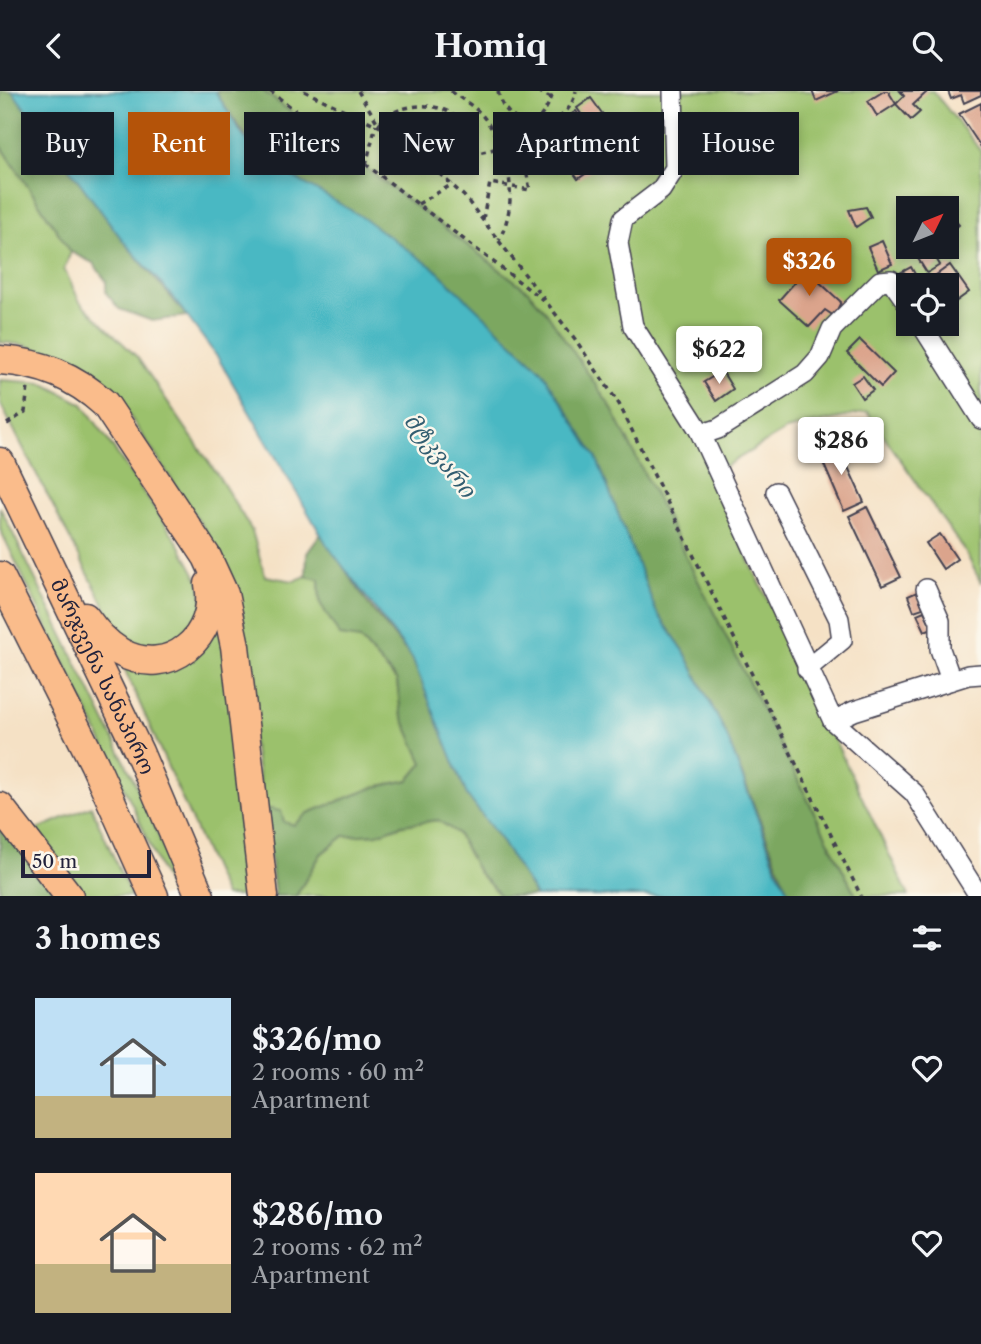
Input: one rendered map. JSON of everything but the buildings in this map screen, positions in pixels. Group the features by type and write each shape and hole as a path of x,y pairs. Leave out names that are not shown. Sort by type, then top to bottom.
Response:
{"highway":[{"path":"2,360 53,370 87,388 105,404 207,557 223,594 235,646 264,896"},
{"name":"მარჯვენა სანაპირო","path":"0,462 59,579 139,752 200,896"},
{"path":"59,579 96,633 120,652 146,660 171,658 193,644 209,620 212,599 208,580 189,529"},
{"path":"0,576 94,763 153,896"},
{"path":"0,807 69,896"}],"lane":[{"path":"673,91 675,168 661,190 623,219 618,243 633,327 699,430 807,669 834,721 914,793 979,896"},
{"path":"699,430 709,432 718,429 805,374 820,358 832,329 880,281 891,280 896,287"},
{"path":"928,336 981,419"},
{"path":"775,492 839,619 842,640 807,669"},
{"path":"926,589 940,621 940,649 951,680"},
{"path":"834,721 853,711 951,680 981,674"}],"path":[{"path":"270,91 549,305"},
{"path":"304,91 377,124"},
{"path":"358,91 377,124"},
{"path":"451,91 481,114 493,133"},
{"path":"498,91 507,112"},
{"path":"538,91 552,98"},
{"path":"542,112 554,91"},
{"path":"567,112 576,91"},
{"path":"450,104 454,112"},
{"path":"366,165 377,124 387,107"},
{"path":"443,175 483,219 549,305 619,404 861,896"},
{"path":"499,240 506,227 511,187 508,175"},
{"path":"483,219 490,183 530,190 527,175"},
{"path":"417,204 453,184"},
{"path":"7,424 25,412 29,380"}],"green space":[{"path":"0,91 12,91 28,112 21,112 21,175 74,175 124,242 187,316 152,321 119,309 106,293 106,281 93,263 71,252 0,144"},
{"path":"215,91 263,91 291,112 244,112 244,133"},
{"path":"263,91 933,91 981,151 981,583 966,553 867,412 786,430 709,476 909,896 856,896 749,685 547,313 528,291 365,168 365,112 291,112"},
{"path":"0,144 71,252 64,269 80,302 137,357 219,477 252,531 265,576 294,581 306,576 319,579 320,603 360,639 397,681 401,714 424,763 409,780 375,787 308,813 294,825 283,822 264,808 220,553 119,400 91,375 56,355 24,345 0,342"},
{"path":"365,168 528,291 547,313 612,409 856,896 791,896 788,892 726,734 684,651 656,611 596,457 556,393 289,175 365,175"},
{"path":"0,380 43,383 83,404 179,544 199,581 204,607 176,647 133,649 135,643 114,624 0,403"},
{"path":"0,507 144,801 184,896 172,896 133,806 0,529"},
{"path":"321,534 371,608 412,658 467,795 500,839 536,896 501,896 478,872 457,833 438,820 402,825 377,834 344,836 321,854 296,896 275,896 264,808 281,811 284,822 294,825 308,813 375,787 409,780 423,763 401,714 397,681 360,639 340,636 320,603 319,579 306,576 307,553"},
{"path":"221,615 260,896 225,896 125,670 125,664 144,670"},
{"path":"91,806 131,896 85,896 36,830"},
{"path":"0,818 62,896 0,896"},
{"path":"438,820 457,833 478,872 501,896 296,896 321,854 344,836 377,834 402,825"}],"water":[{"name":"მტკვარი","path":"12,91 215,91 228,112 128,112 128,175 230,175 230,115 244,137 244,175 290,175 359,215 435,269 542,371 596,457 656,611 684,651 726,734 778,872 791,896 536,896 500,839 467,795 412,658 327,545 218,358 171,295 124,242 74,175 114,175 114,112 28,112"}]}
